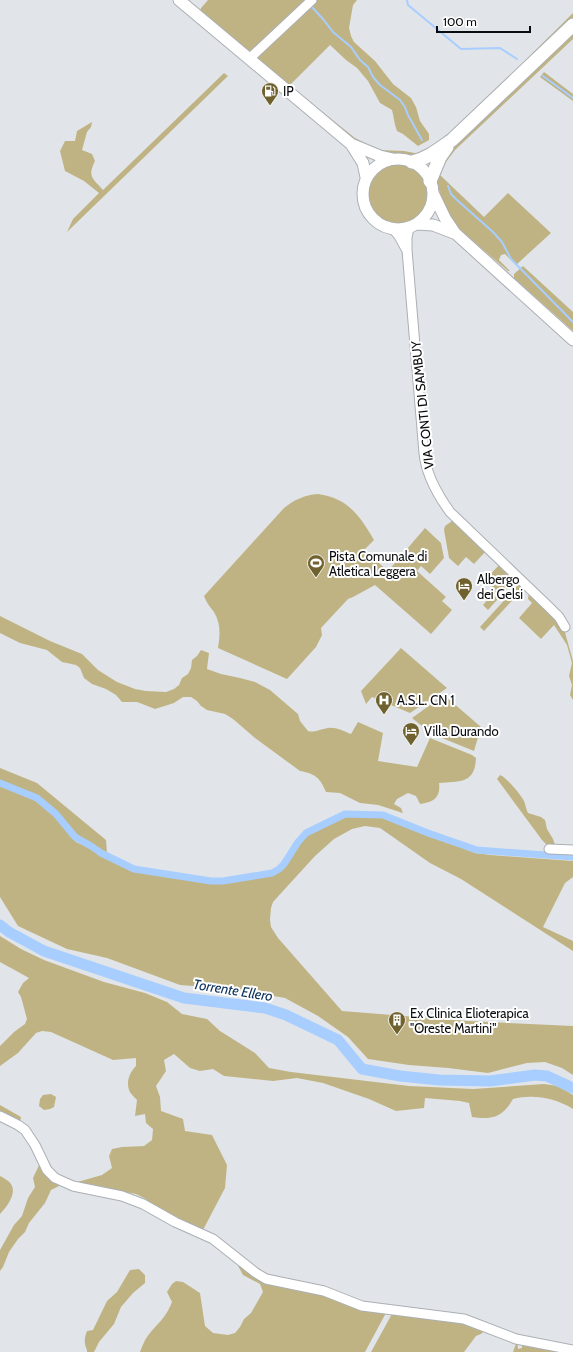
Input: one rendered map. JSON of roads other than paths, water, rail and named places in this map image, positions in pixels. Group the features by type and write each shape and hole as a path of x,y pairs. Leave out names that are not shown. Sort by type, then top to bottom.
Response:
{"highway":[{"path":"412,162 420,160 433,153 452,140 573,25"},
{"path":"432,187 440,157 452,140"}],"main road":[{"path":"178,0 351,144 380,156 392,159 404,159 412,162 425,172 442,213 455,233 573,340"},
{"path":"351,144 363,163 366,177"},
{"path":"392,159 380,163 366,177 363,185 362,197 370,216 380,225 393,229 433,225 455,233"},
{"path":"413,226 424,217 429,209 432,202 432,187"}],"street":[{"path":"249,59 312,0"},
{"name":"VIA CONTI DI SAMBUY","path":"413,226 407,238 407,250 424,453 430,479 441,501 450,512 549,607 565,627"},
{"name":"VIA CONTI DI SAMBUY","path":"393,229 407,250"},
{"path":"549,849 573,850"},
{"path":"0,1116 18,1124 25,1130 35,1145 47,1170 55,1178 73,1186 122,1196 143,1204 175,1222 214,1239 266,1279 324,1291 362,1306 464,1319 516,1339 573,1350"}],"waterway":[{"path":"407,0 408,5 461,49 500,48 517,59"},
{"path":"310,5 333,32 351,47 360,60 368,67 373,77 380,85 400,100 422,140"},
{"path":"543,76 573,98"},
{"path":"448,186 451,194 493,232 502,242 511,259 573,322"},
{"path":"0,783 37,798 56,814 75,837 101,853 134,869 211,881 223,881 272,873 284,864 298,842 306,833 345,814 383,815 477,850 573,857"},
{"name":"Torrente Ellero","path":"0,925 9,932 44,951 184,998 265,1008 286,1015 338,1040 362,1069 400,1076 439,1080 490,1081 535,1075 547,1076 573,1088"}],"place":[{"name":"IP","path":"270,106"},
{"name":"Pista Comunale di Atletica Leggera","path":"316,578"},
{"name":"Albergo dei Gelsi","path":"464,601"},
{"name":"A.S.L. CN 1","path":"384,715"},
{"name":"Villa Durando","path":"411,746"},
{"name":"Ex Clinica Elioterapica \"Oreste Martini\"","path":"397,1035"}]}
